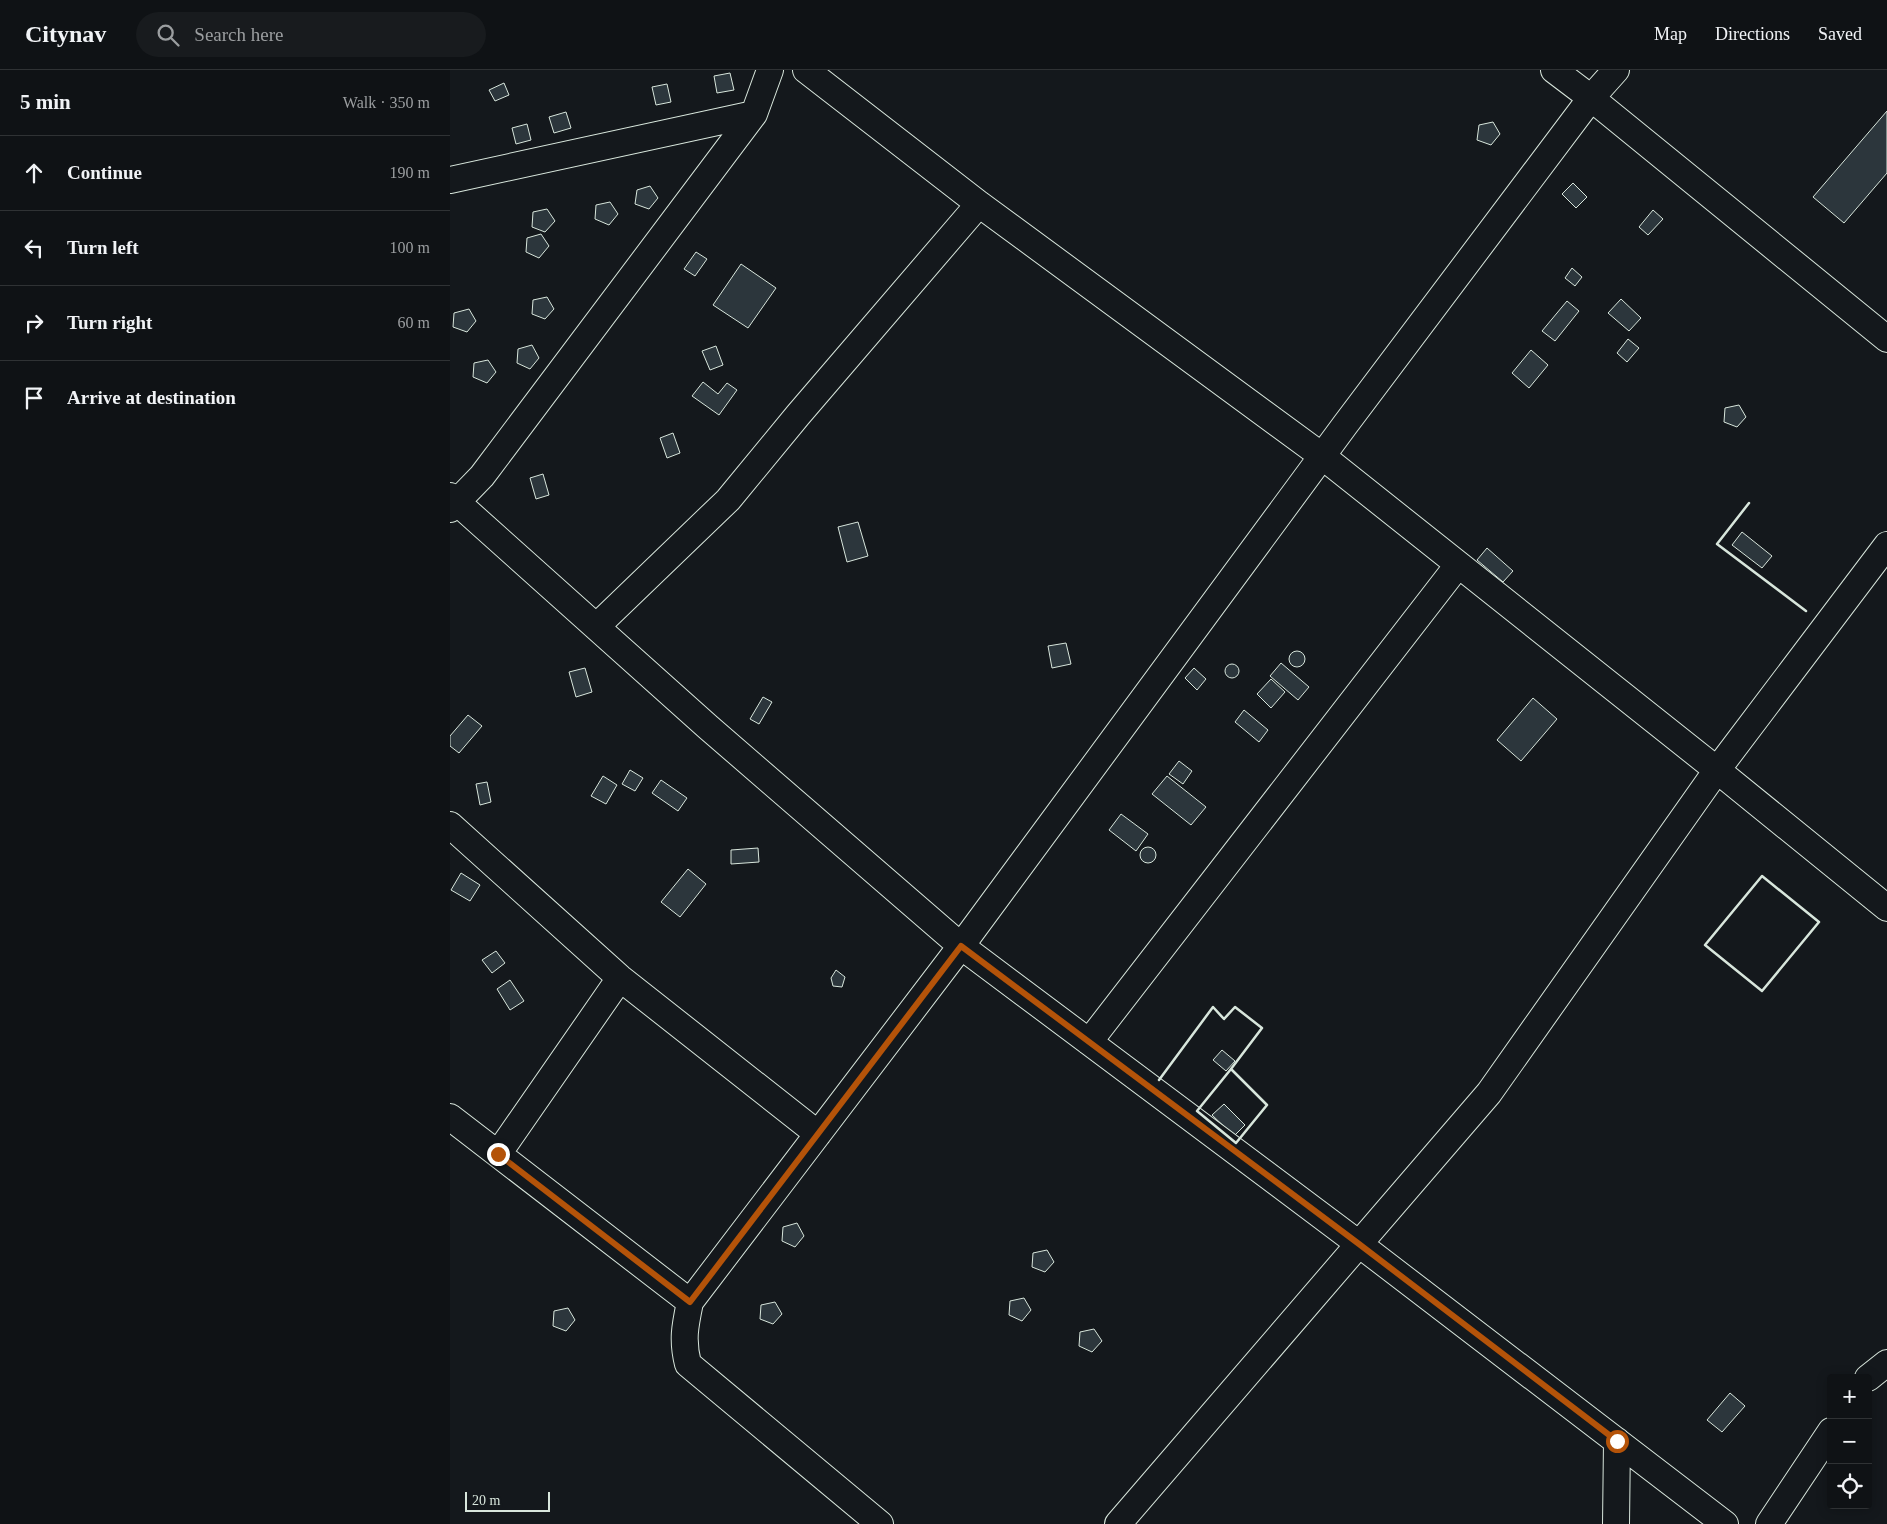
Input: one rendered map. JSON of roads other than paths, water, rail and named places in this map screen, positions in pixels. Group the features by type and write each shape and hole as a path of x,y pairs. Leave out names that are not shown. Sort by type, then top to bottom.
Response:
{"street":[{"path":"770,70 754,114 482,476 452,502 961,946 1359,1244 1725,1524"},
{"path":"806,70 979,204 1322,456 1717,770 1887,908"},
{"path":"1554,70 1592,98 1887,339"},
{"path":"880,1524 688,1364 684,1347 684,1330 690,1302 961,946 1322,456 1592,98 1616,70"},
{"path":"450,180 754,114"},
{"path":"596,626 728,500 798,415 979,204"},
{"path":"1118,1524 1489,1094 1717,770 1887,545"},
{"path":"1089,1042 1458,565"},
{"path":"450,825 620,978 818,1134"},
{"path":"498,1154 620,978"},
{"path":"450,1117 690,1302"},
{"path":"1872,1375 1887,1363"},
{"path":"1770,1524 1827,1437"},
{"path":"1616,1524 1617,1441"}]}
